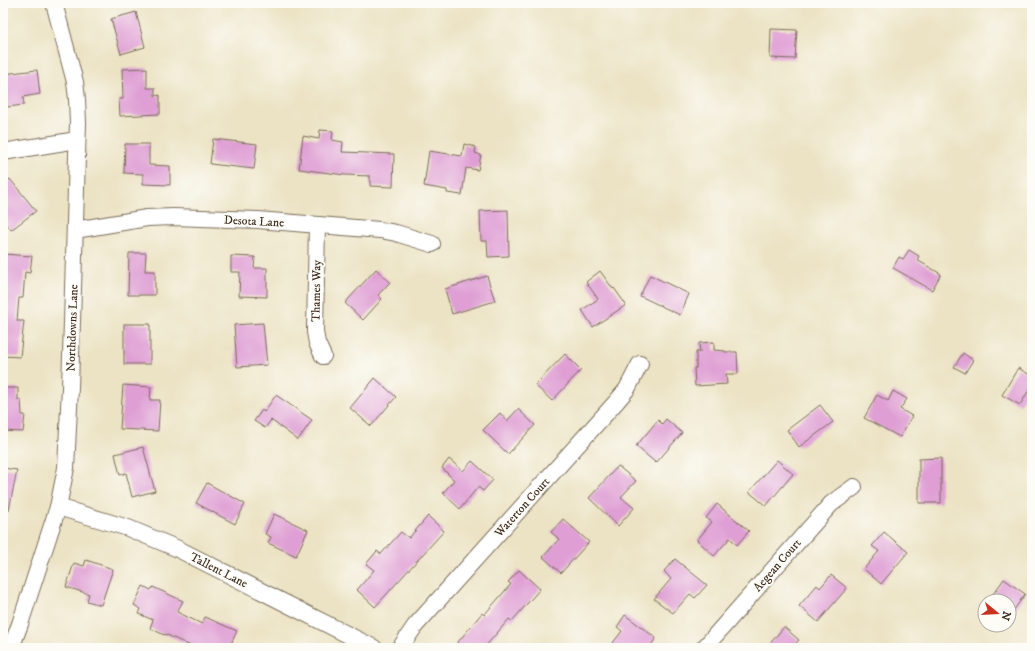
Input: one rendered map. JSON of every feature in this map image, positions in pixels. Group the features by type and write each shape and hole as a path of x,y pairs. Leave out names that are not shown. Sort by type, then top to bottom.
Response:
{"street":[{"name":"Northdowns Lane","path":"11,648 58,507 66,468 75,230 77,99 75,82 54,3"},
{"path":"3,152 77,140"},
{"name":"Desota Lane","path":"75,230 147,218 173,217 258,220 329,225 390,232 432,244"},
{"name":"Thames Way","path":"317,225 315,332 322,356"},
{"name":"Waterton Court","path":"400,648 415,626 617,401 627,389 640,364"},
{"name":"Aegean Court","path":"704,648 831,504 854,487"},
{"name":"Tallent Lane","path":"58,507 128,528 176,548 374,648"}],"building":[{"path":"136,12 145,47 121,54 111,19"},
{"path":"771,29 797,30 795,59 770,58"},
{"path":"147,68 147,88 155,88 155,96 160,95 160,114 120,116 119,99 123,99 122,69"},
{"path":"37,70 40,94 23,97 24,105 7,107 3,74"},
{"path":"320,130 333,131 332,140 343,142 342,152 394,154 393,187 370,186 370,176 345,175 299,169 303,136 319,139"},
{"path":"213,139 257,144 254,169 210,164"},
{"path":"125,144 149,144 149,165 170,166 170,185 143,184 143,174 124,173"},
{"path":"464,144 476,147 475,153 481,155 478,170 466,168 462,195 447,193 447,190 424,186 429,151 462,156"},
{"path":"10,179 36,211 11,230 3,220 3,184"},
{"path":"508,210 509,256 488,257 487,241 481,241 480,211"},
{"path":"909,250 919,256 917,260 941,274 932,290 893,268 899,257 903,259"},
{"path":"129,253 146,253 145,271 155,271 155,295 128,295"},
{"path":"3,254 32,256 30,273 25,272 23,298 19,298 17,321 24,321 20,357 3,356"},
{"path":"231,256 255,257 254,268 267,268 267,297 239,296 240,272 231,272"},
{"path":"376,269 390,282 378,295 382,299 363,320 345,303"},
{"path":"600,271 626,305 593,327 582,310 598,299 586,282"},
{"path":"650,275 689,294 680,315 640,296"},
{"path":"487,276 495,301 452,314 445,289"},
{"path":"263,323 267,365 237,367 234,325"},
{"path":"124,324 150,324 150,364 124,364"},
{"path":"714,342 714,350 737,352 738,374 726,374 727,384 695,386 694,368 696,368 696,352 700,352 699,343"},
{"path":"963,353 973,360 965,373 954,367"},
{"path":"565,354 581,370 552,401 535,385"},
{"path":"1018,368 1032,376 1032,385 1020,405 1002,395"},
{"path":"375,378 396,397 371,426 350,408"},
{"path":"123,385 151,387 150,400 160,400 158,431 120,429"},
{"path":"3,388 18,388 18,400 21,400 22,415 25,415 23,432 3,431"},
{"path":"893,391 907,399 900,409 912,416 900,437 864,418 877,395 888,401"},
{"path":"276,395 312,420 298,440 271,420 265,428 254,421 262,410 264,412"},
{"path":"820,405 833,422 799,447 787,430"},
{"path":"518,409 535,425 508,454 483,430 500,413 507,421"},
{"path":"666,419 682,433 656,463 636,446 658,420 662,424"},
{"path":"143,447 155,491 132,497 126,473 120,475 115,454"},
{"path":"941,458 941,503 919,503 919,459"},
{"path":"449,459 463,471 472,461 493,480 483,491 478,487 460,509 443,493 454,480 442,468"},
{"path":"777,460 793,474 766,506 749,492"},
{"path":"618,466 636,481 621,497 634,508 618,526 589,498"},
{"path":"3,468 17,470 9,510 3,510"},
{"path":"207,483 245,504 235,524 196,503"},
{"path":"717,504 749,531 737,545 730,538 714,556 697,540 712,522 706,518"},
{"path":"274,514 308,530 296,556 268,543 271,537 265,534"},
{"path":"428,516 444,531 375,607 357,590 374,570 366,564 377,551 381,554 401,532 409,538"},
{"path":"563,519 589,542 561,573 543,557 559,539 551,532"},
{"path":"884,532 908,552 881,584 864,569 879,551 872,546"},
{"path":"675,559 707,585 695,598 690,594 673,613 654,599 671,579 664,571"},
{"path":"86,560 113,569 101,605 87,601 89,594 66,587 74,563 84,566"},
{"path":"519,570 540,589 512,621 509,619 484,648 453,648 482,613 484,615 511,584 508,582"},
{"path":"831,575 847,588 818,622 799,606 817,585 820,588"},
{"path":"1004,579 1025,594 1017,606 1017,593 994,593"},
{"path":"143,586 151,590 153,587 183,601 177,612 202,624 205,617 237,631 229,648 195,648 150,628 153,620 139,614 141,609 134,605"},
{"path":"625,615 656,638 649,648 609,648 622,631 617,627"},
{"path":"784,627 799,640 792,648 766,648"}]}
